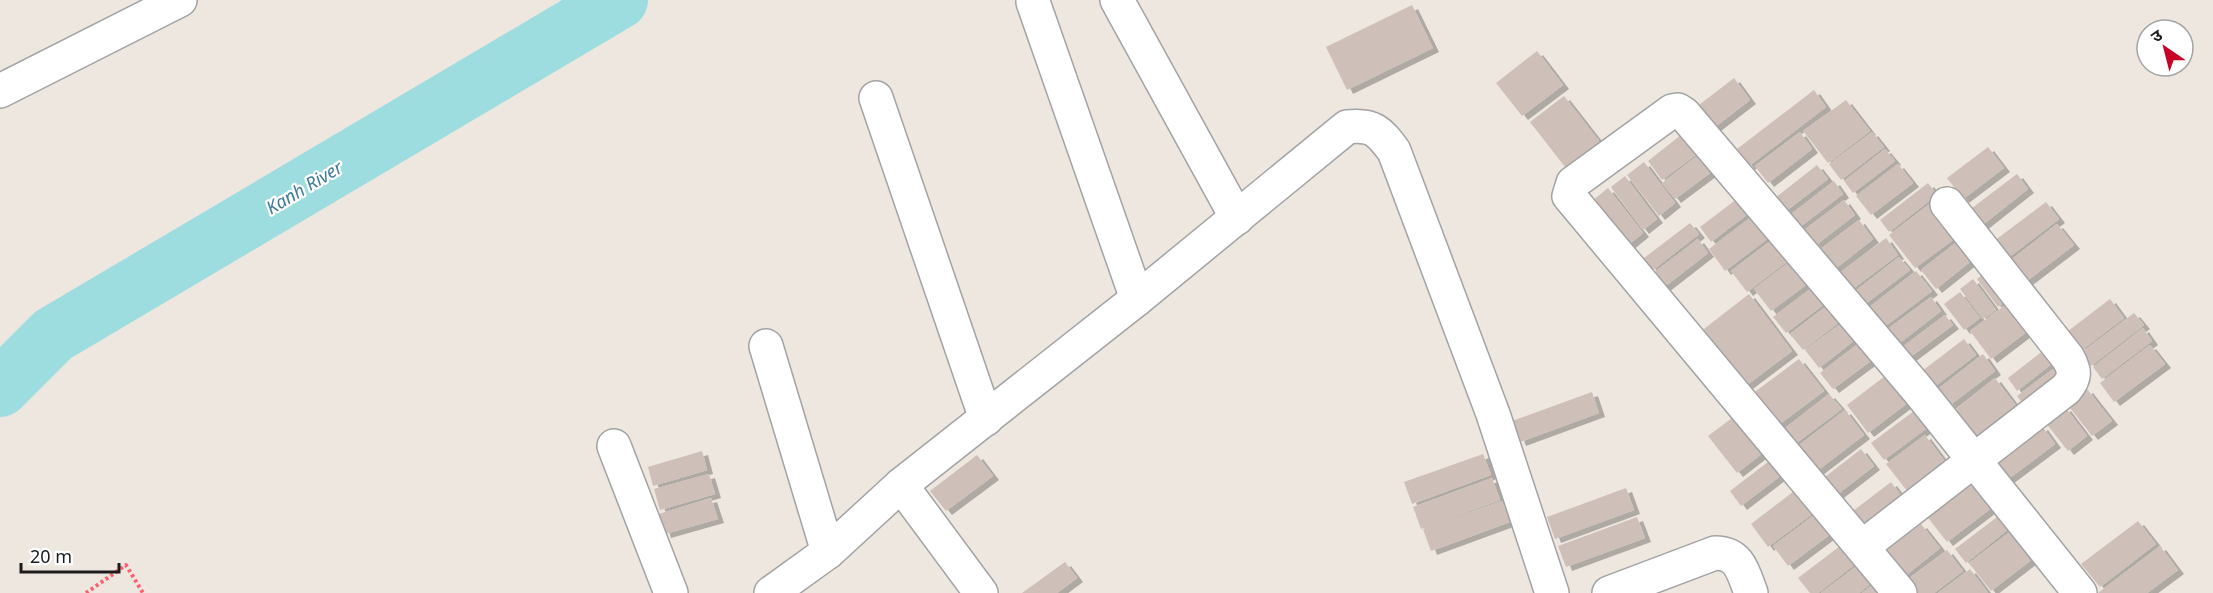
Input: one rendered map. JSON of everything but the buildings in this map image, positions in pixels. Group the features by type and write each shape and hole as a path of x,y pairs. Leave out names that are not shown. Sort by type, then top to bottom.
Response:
{"street":[{"path":"1,89 180,0"},
{"path":"1117,0 1237,218"},
{"path":"1033,2 1137,299"},
{"path":"876,98 986,419"},
{"path":"1900,593 1569,196 1573,183 1665,115 1678,110 1684,114 1918,390 2080,593"},
{"path":"771,593 828,552 901,485 1137,299 1347,127 1360,126 1372,128 1381,134 1394,151 1493,414 1552,593"},
{"path":"1862,547 2066,389 2074,380 2074,369 2068,358 1947,204"},
{"path":"766,346 828,552"},
{"path":"614,446 671,593"},
{"path":"901,485 981,593"},
{"path":"1609,593 1715,554 1727,554 1737,561 1751,593"}],"path":[{"path":"86,593 126,565 143,593"}],"waterway":[{"name":"Kanh River","path":"0,388 53,335 619,0"}]}
